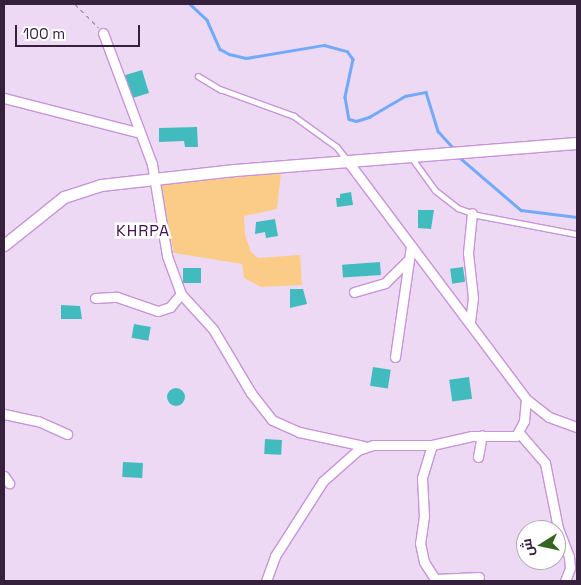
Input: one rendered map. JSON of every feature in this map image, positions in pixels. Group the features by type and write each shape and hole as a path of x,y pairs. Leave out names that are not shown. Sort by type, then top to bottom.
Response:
{"street":[{"path":"103,33 156,178 167,256 180,294 213,329 251,393 272,420 299,432 364,446 432,445 482,436 520,434"},
{"path":"4,98 140,133"},
{"path":"4,245 64,197 92,187 156,178 577,143"},
{"path":"350,163 526,399 549,417 577,427"},
{"path":"470,322 472,298 468,253 472,213"},
{"path":"395,357 407,261 411,246"},
{"path":"354,292 385,284 407,261"},
{"path":"95,298 116,297 158,311 170,307 180,294"},
{"path":"520,434 526,399"},
{"path":"4,414 38,421 67,434"},
{"path":"520,434 545,463 558,528 569,557 570,568 565,581"},
{"path":"478,457 482,436"},
{"path":"432,445 422,478 424,516 420,542 424,562 435,579 478,577"},
{"path":"266,581 275,556 323,481 364,446"}],"lane":[{"path":"198,76 220,89 294,116 336,147 350,163"},
{"path":"412,156 420,172 435,190 458,208 472,213 577,234"}],"path":[{"path":"75,4 103,33"}],"shaded area":[{"path":"281,173 277,209 244,216 245,235 251,252 258,258 300,255 302,285 261,287 244,278 242,264 174,253 160,185"}],"building":[{"path":"142,70 149,93 132,98 125,75"},
{"path":"197,127 198,147 185,147 184,141 159,142 159,128"},
{"path":"351,192 353,205 337,207 336,198 340,198 340,194"},
{"path":"418,210 434,210 431,229 418,228"},
{"path":"275,219 278,236 266,238 265,232 255,234 256,222"},
{"path":"380,262 381,275 343,278 342,265"},
{"path":"463,267 465,282 452,284 450,269"},
{"path":"183,268 201,268 201,283 183,283"},
{"path":"290,289 303,289 307,304 290,308"},
{"path":"61,305 80,306 82,319 61,319"},
{"path":"134,324 151,327 148,341 132,338"},
{"path":"373,367 391,370 388,389 370,386"},
{"path":"469,377 472,399 452,402 449,380"},
{"path":"176,388 182,391 185,397 182,403 176,406 170,403 167,397 170,391"},
{"path":"265,439 282,440 281,455 264,454"},
{"path":"123,462 143,463 142,478 122,477"}],"waterway":[{"path":"190,4 207,20 220,49 229,54 246,58 324,45 347,51 353,59 345,97 349,119 356,121 369,117 405,96 426,92 438,131 455,150"},
{"path":"459,157 521,210 577,217"}],"district":[{"name":"KHRPA","path":"143,231"}]}
